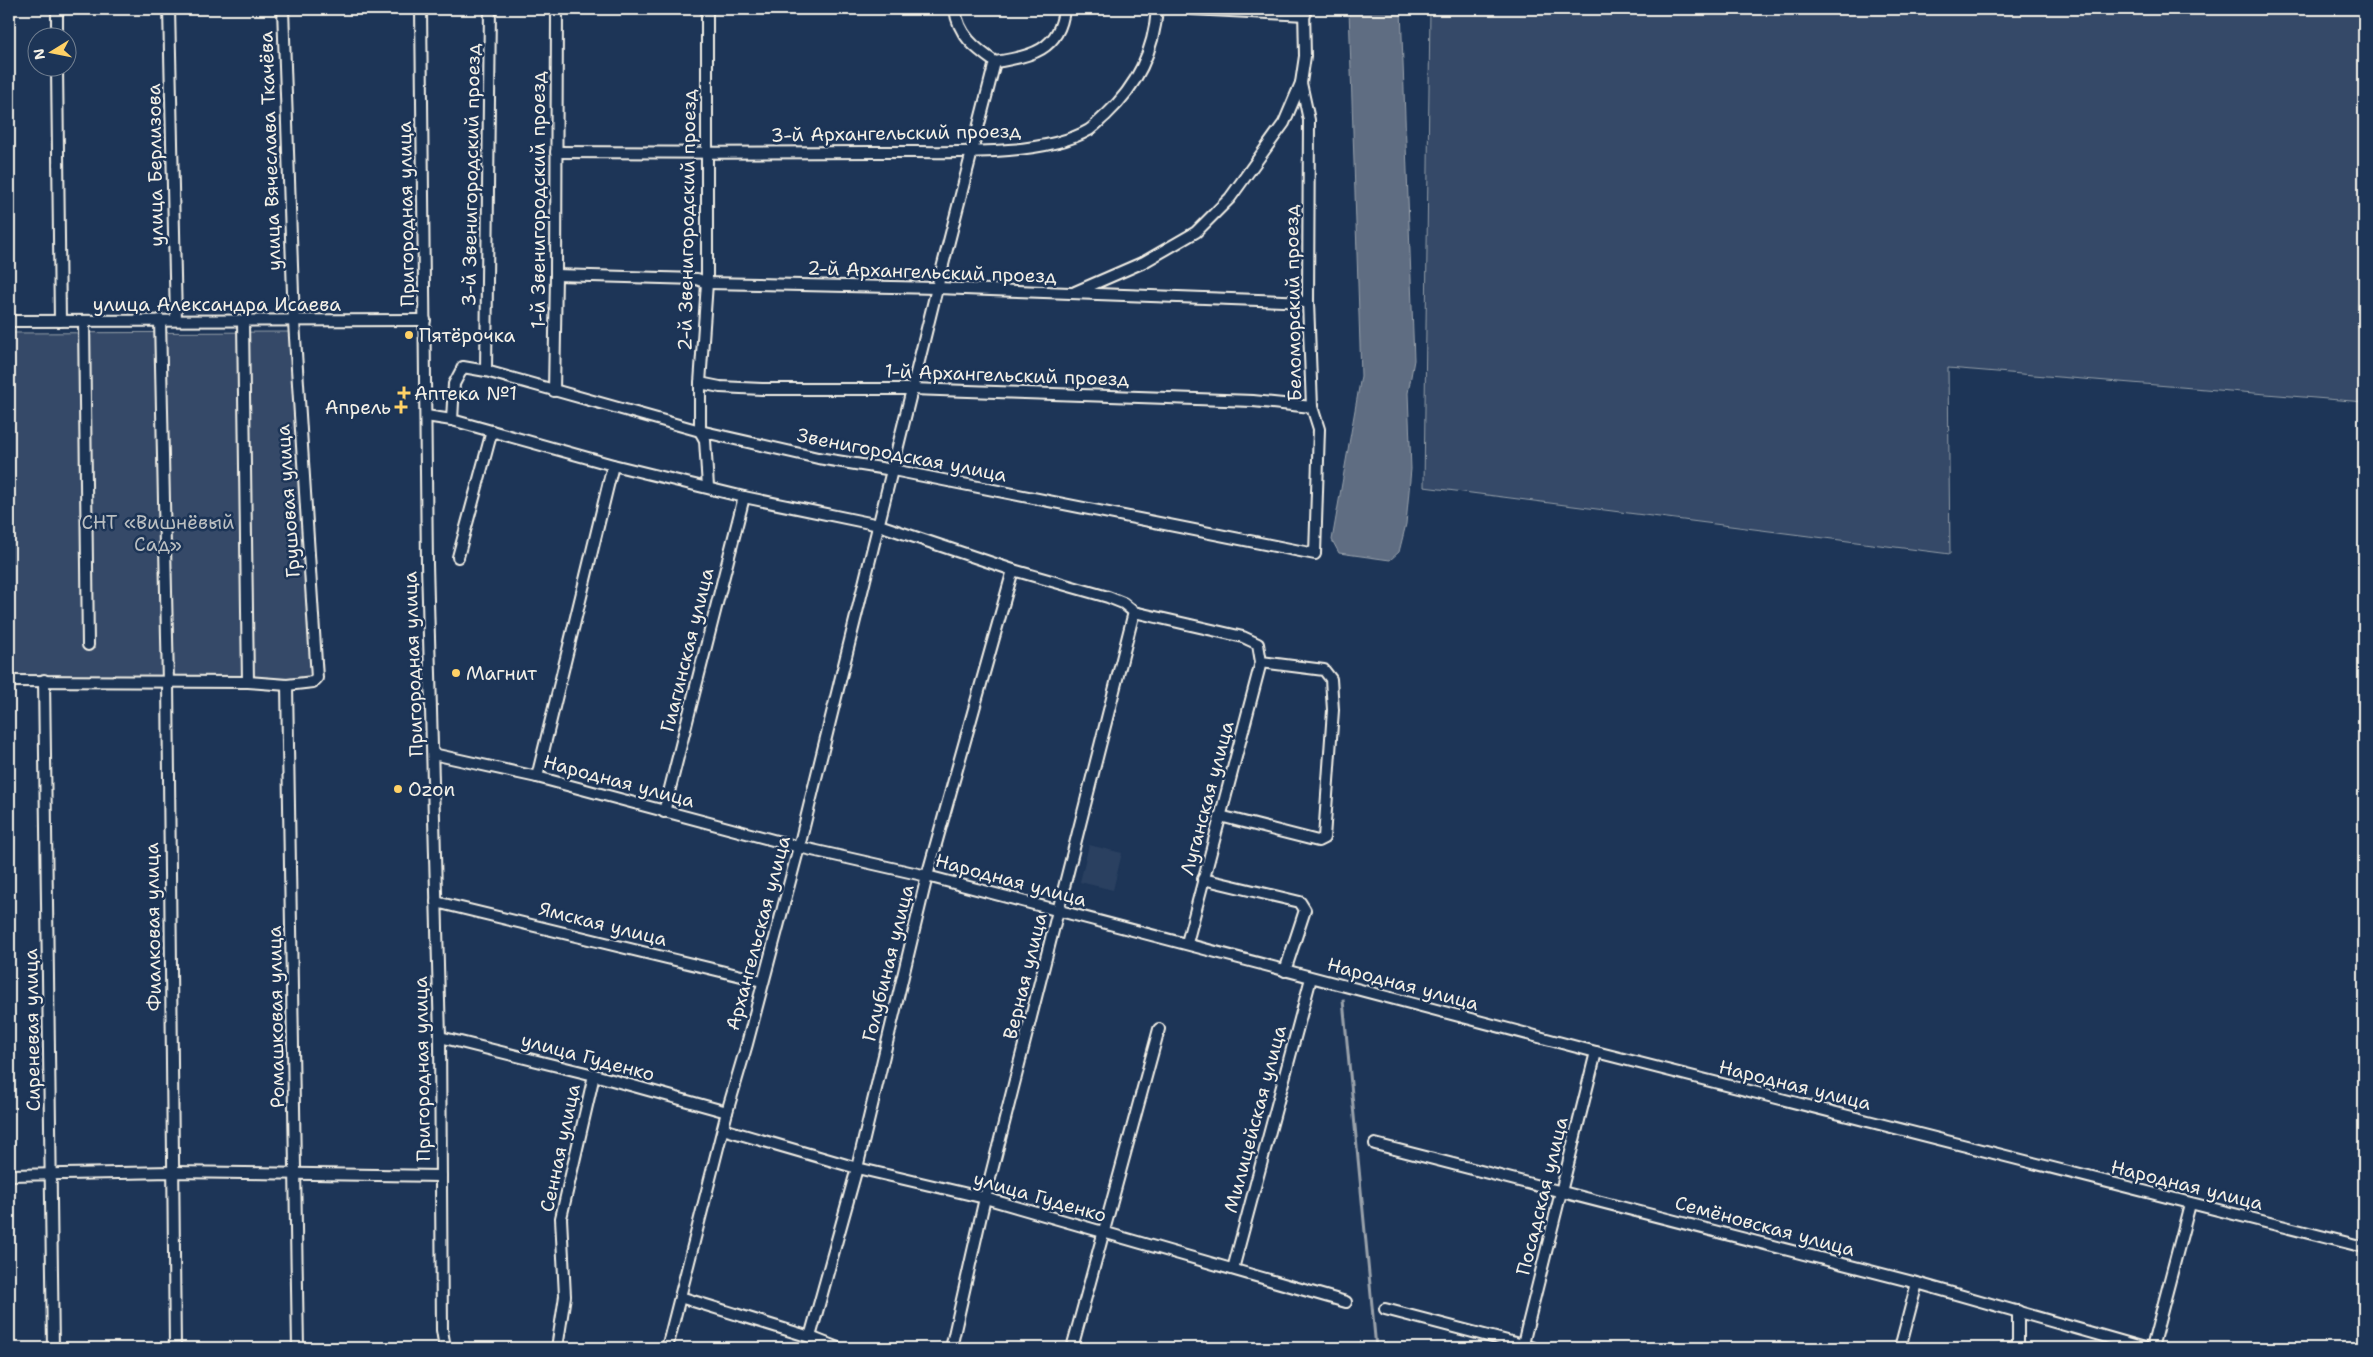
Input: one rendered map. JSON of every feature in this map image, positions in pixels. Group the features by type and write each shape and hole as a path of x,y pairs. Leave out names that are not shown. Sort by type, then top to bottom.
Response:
{"street":[{"path":"57,9 57,28"},
{"name":"улица Берлизова","path":"169,9 176,320"},
{"name":"улица Вячеслава Ткачёва","path":"283,9 294,322"},
{"name":"Пригородная улица","path":"421,9 426,416 440,1037 442,1330 445,1348"},
{"name":"3-й Звенигородский проезд","path":"486,371 490,9"},
{"name":"1-й Звенигородский проезд","path":"554,391 556,9"},
{"name":"2-й Звенигородский проезд","path":"707,9 707,283 700,383 700,431 705,440 708,487"},
{"path":"955,9 961,31 970,43 995,62 1024,58 1038,52 1058,32 1064,9"},
{"name":"3-й Архангельский проезд","path":"556,152 706,154 973,151 1054,144 1090,129 1130,90 1150,51 1157,9"},
{"path":"1191,9 1305,12"},
{"name":"Беломорский проезд","path":"1072,294 1144,262 1196,232 1230,198 1284,123 1301,83 1305,56 1305,12"},
{"path":"893,470 995,62"},
{"path":"57,78 60,320"},
{"name":"Беломорский проезд","path":"1301,83 1309,120 1308,302 1312,407 1319,429 1315,554"},
{"name":"2-й Архангельский проезд","path":"556,275 697,279 707,283 937,288 1308,302"},
{"name":"улица Александра Исаева","path":"9,320 294,322 425,320"},
{"name":"Фиалковая улица","path":"160,320 168,682 175,1348"},
{"path":"84,321 88,645"},
{"path":"243,322 248,682"},
{"name":"Грушовая улица","path":"287,685 313,682 317,678 294,322"},
{"name":"Звенигородская улица","path":"452,420 454,384 463,366 700,431 818,458 893,470 1315,554"},
{"name":"1-й Архангельский проезд","path":"700,383 720,387 762,389 912,389 1253,401 1312,407"},
{"path":"426,416 452,420 613,465 744,497 879,525 1013,570 1108,597 1134,612 1242,637 1258,644 1261,662 1324,670 1331,679 1333,710 1324,838 1318,841 1220,816"},
{"path":"458,557 492,431"},
{"path":"537,777 613,465"},
{"name":"Архангельская улица","path":"667,1348 727,1112 799,847 893,470"},
{"name":"Гиагинская улица","path":"664,812 744,497"},
{"name":"Голубиная улица","path":"810,1337 857,1168 928,876 1013,570"},
{"name":"Верная улица","path":"951,1348 985,1198 1134,612"},
{"name":"Луганская улица","path":"1187,943 1261,662"},
{"name":"Сиреневая улица","path":"44,680 53,1348"},
{"path":"9,681 248,682 287,685"},
{"name":"Ромашковая улица","path":"287,685 298,1348"},
{"name":"Народная улица","path":"433,754 537,777 799,847 928,876 1596,1052 2364,1247"},
{"path":"1203,879 1300,902 1305,910 1285,971"},
{"name":"Ямская улица","path":"436,902 762,981"},
{"name":"Милицейская улица","path":"1233,1269 1311,978"},
{"path":"1072,1348 1159,1029"},
{"name":"улица Гуденко","path":"440,1037 594,1075 727,1112"},
{"name":"Посадская улица","path":"1522,1347 1596,1052"},
{"name":"Сенная улица","path":"557,1348 565,1296 561,1218 594,1075"},
{"name":"улица Гуденко","path":"723,1129 857,1168 985,1198 1104,1234 1346,1302"},
{"name":"Семёновская улица","path":"1374,1144 1917,1283 2145,1348"},
{"path":"9,1175 173,1172 441,1176"},
{"path":"2152,1348 2190,1204"},
{"path":"1900,1348 1917,1283"},
{"path":"680,1297 810,1337 838,1348"},
{"path":"1385,1309 1522,1347 1534,1348"},
{"path":"2018,1311 2018,1348"}],"shaded area":[{"path":"1349,9 1401,9 1414,360 1408,393 1411,469 1406,524 1399,552 1390,560 1339,553 1332,540 1361,376"},
{"path":"1089,845 1122,853 1113,890 1080,882"}],"green space":[{"path":"1430,9 2364,9 2364,402 1948,368 1950,554 1424,487"},
{"name":"СНТ «Вишнёвый Cад»","path":"294,332 315,681 9,681 9,333"}],"waterway":[{"path":"1343,1000 1376,1348"}],"place":[{"name":"Пятёрочка","path":"409,335"},
{"name":"Аптека №1","path":"404,393"},
{"name":"Апрель","path":"401,407"},
{"name":"Магнит","path":"456,673"},
{"name":"Ozon","path":"398,789"}]}
